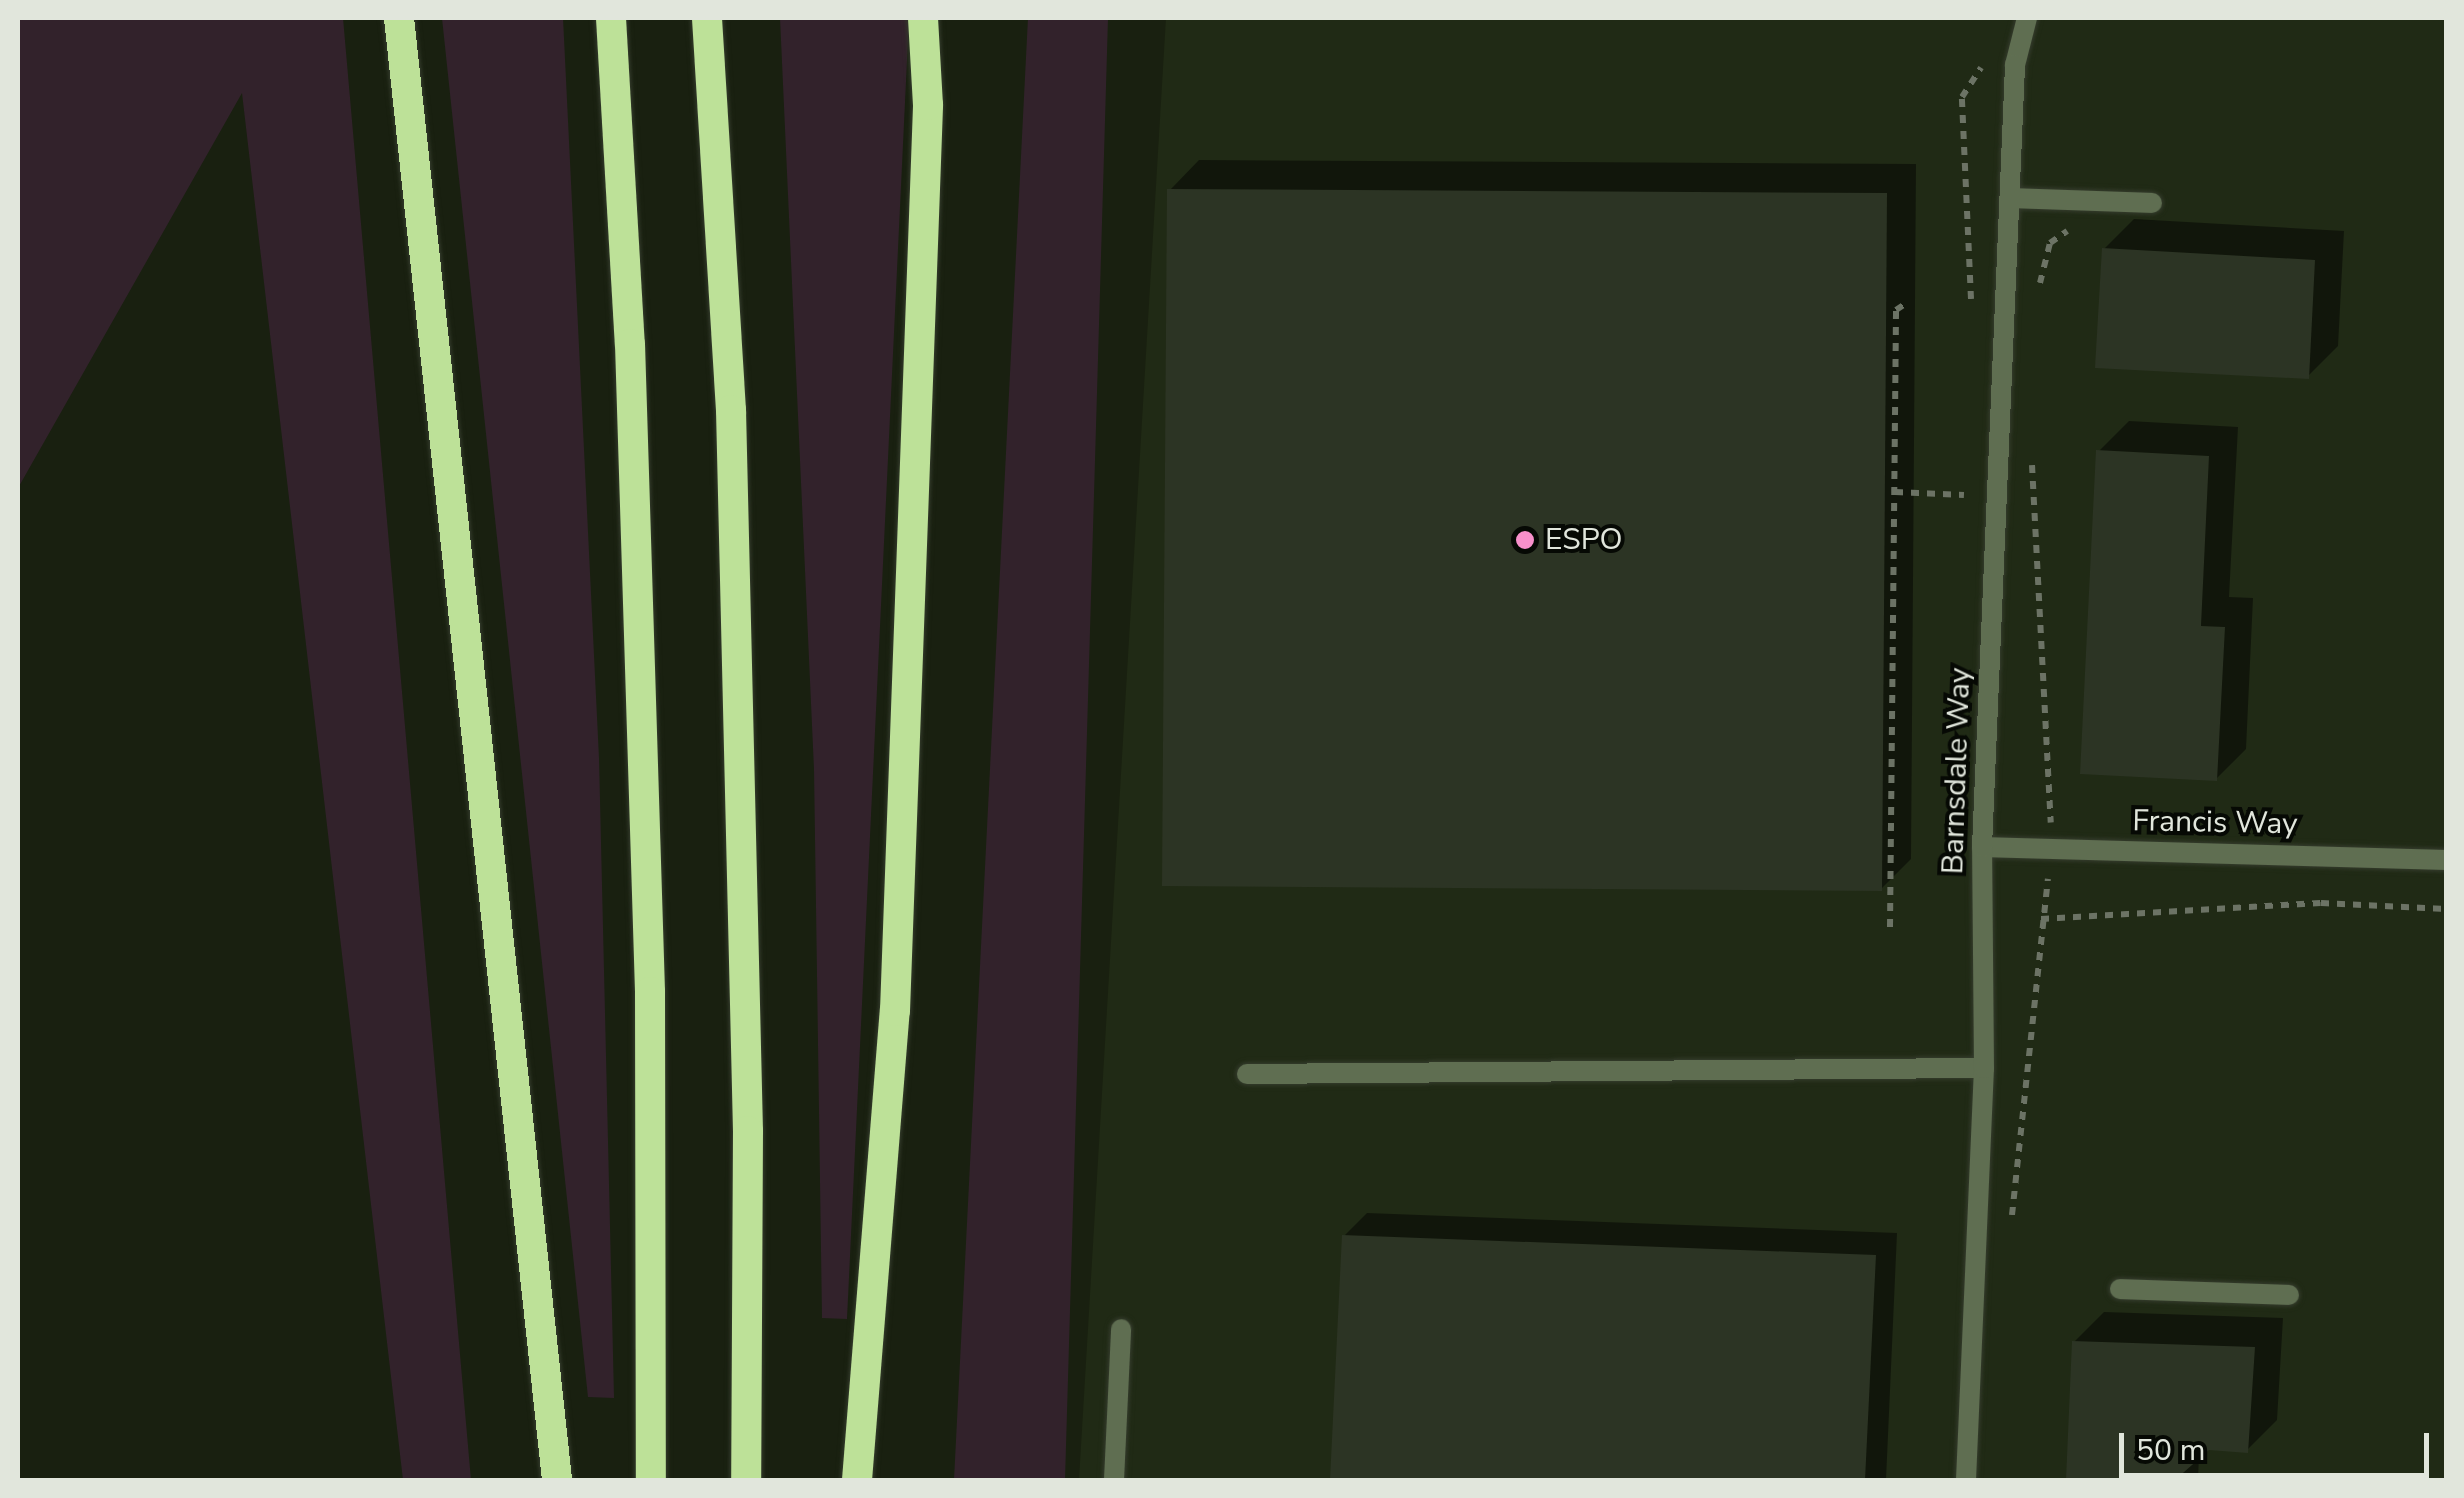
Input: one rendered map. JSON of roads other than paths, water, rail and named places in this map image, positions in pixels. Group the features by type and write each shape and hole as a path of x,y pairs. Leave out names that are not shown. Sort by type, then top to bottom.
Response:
{"highway":[{"path":"398,18 557,1480"},
{"path":"611,18 630,344 649,972 652,1480"},
{"path":"708,18 731,410 748,1132 746,1480"},
{"path":"857,1480 895,1011 928,105 923,18"},
{"path":"928,105 942,18"}],"street":[{"name":"Barnsdale Way","path":"1966,1480 1984,1068 1982,847 2015,65 2027,18"},
{"path":"2012,198 2152,203"},
{"name":"Francis Way","path":"1982,847 2446,860"},
{"path":"1247,1074 1984,1068"},
{"path":"2120,1288 2289,1295"},
{"path":"1114,1480 1122,1330"}],"place":[{"name":"ESPO","path":"1525,540"}]}
